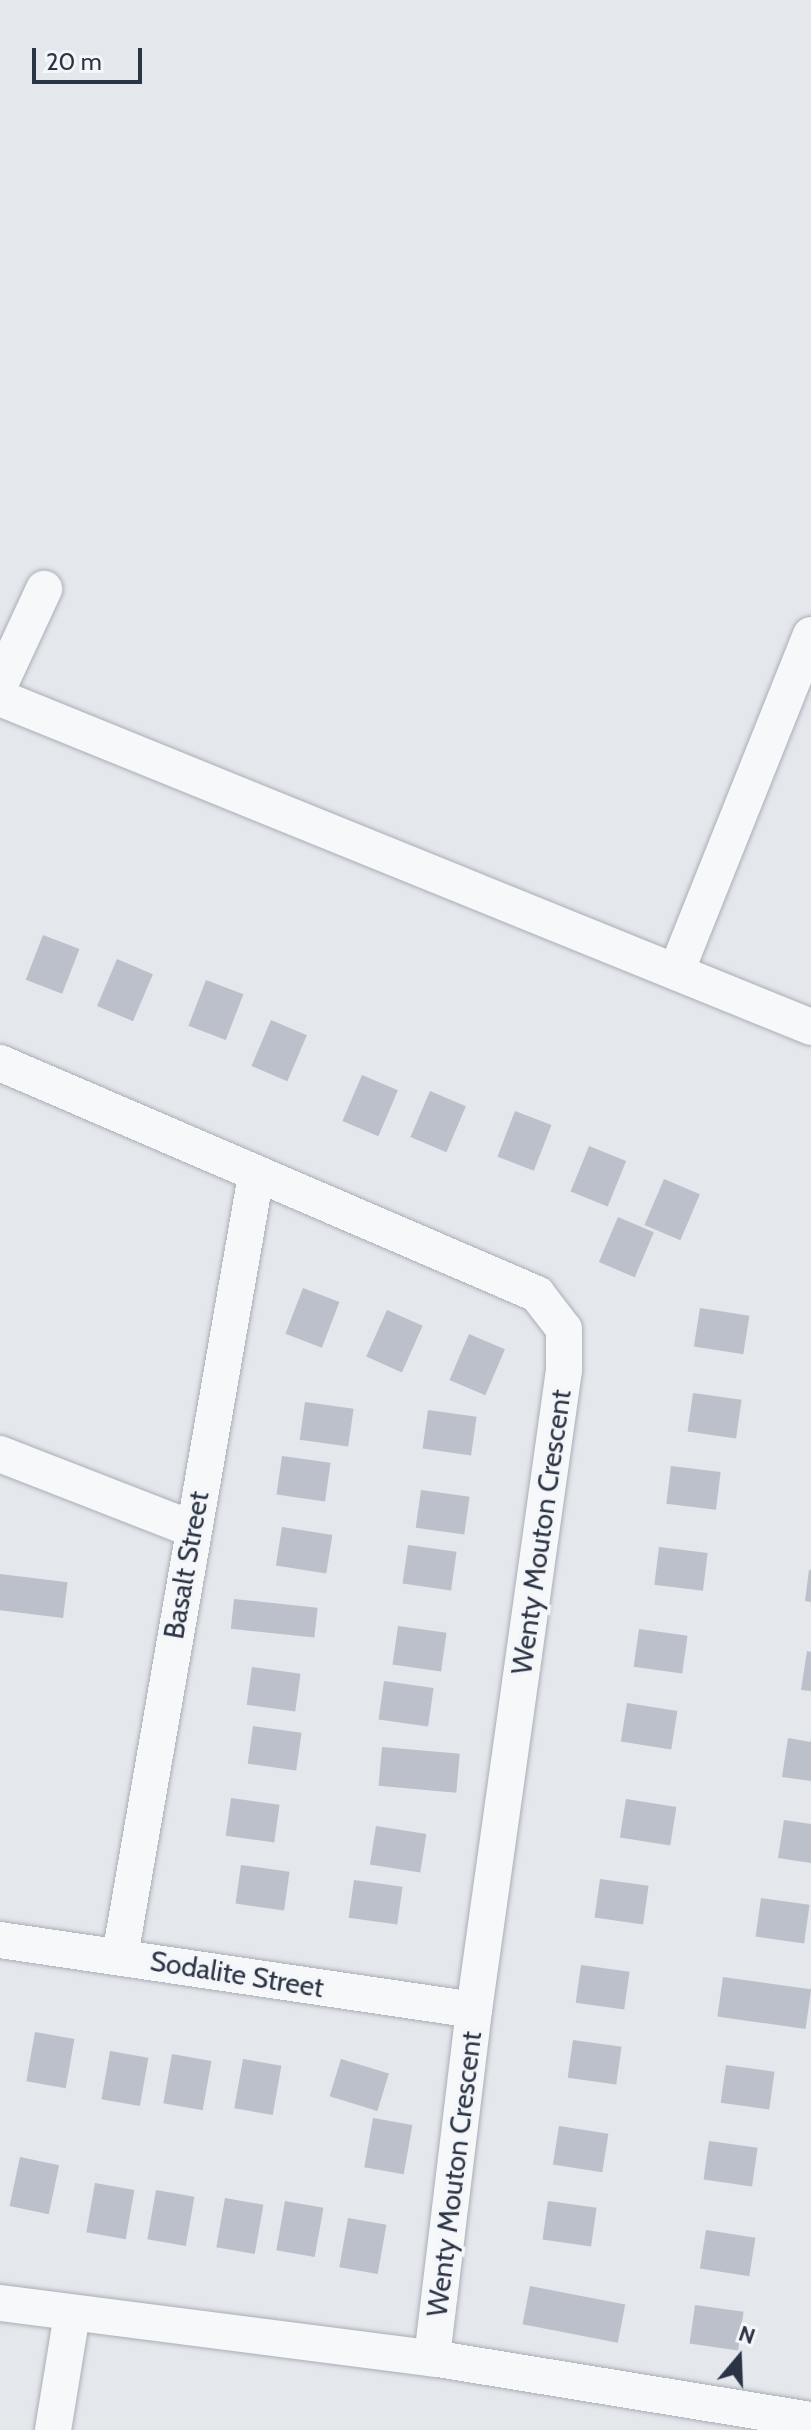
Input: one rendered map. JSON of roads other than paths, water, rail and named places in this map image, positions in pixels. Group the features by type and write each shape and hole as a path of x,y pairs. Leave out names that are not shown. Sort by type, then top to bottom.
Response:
{"street":[{"path":"0,684 44,589"},
{"path":"676,972 811,635"},
{"path":"0,698 811,1027"},
{"name":"Wenty Mouton Crescent","path":"0,1063 537,1294 564,1329 564,1370 474,2010 432,2358"},
{"name":"Basalt Street","path":"120,1956 256,1175"},
{"path":"0,1454 192,1529"},
{"name":"Sodalite Street","path":"0,1940 474,2010"},
{"name":"Wenty Mouton Crescent","path":"0,2303 432,2358 811,2420"},
{"path":"53,2430 72,2314"}]}
